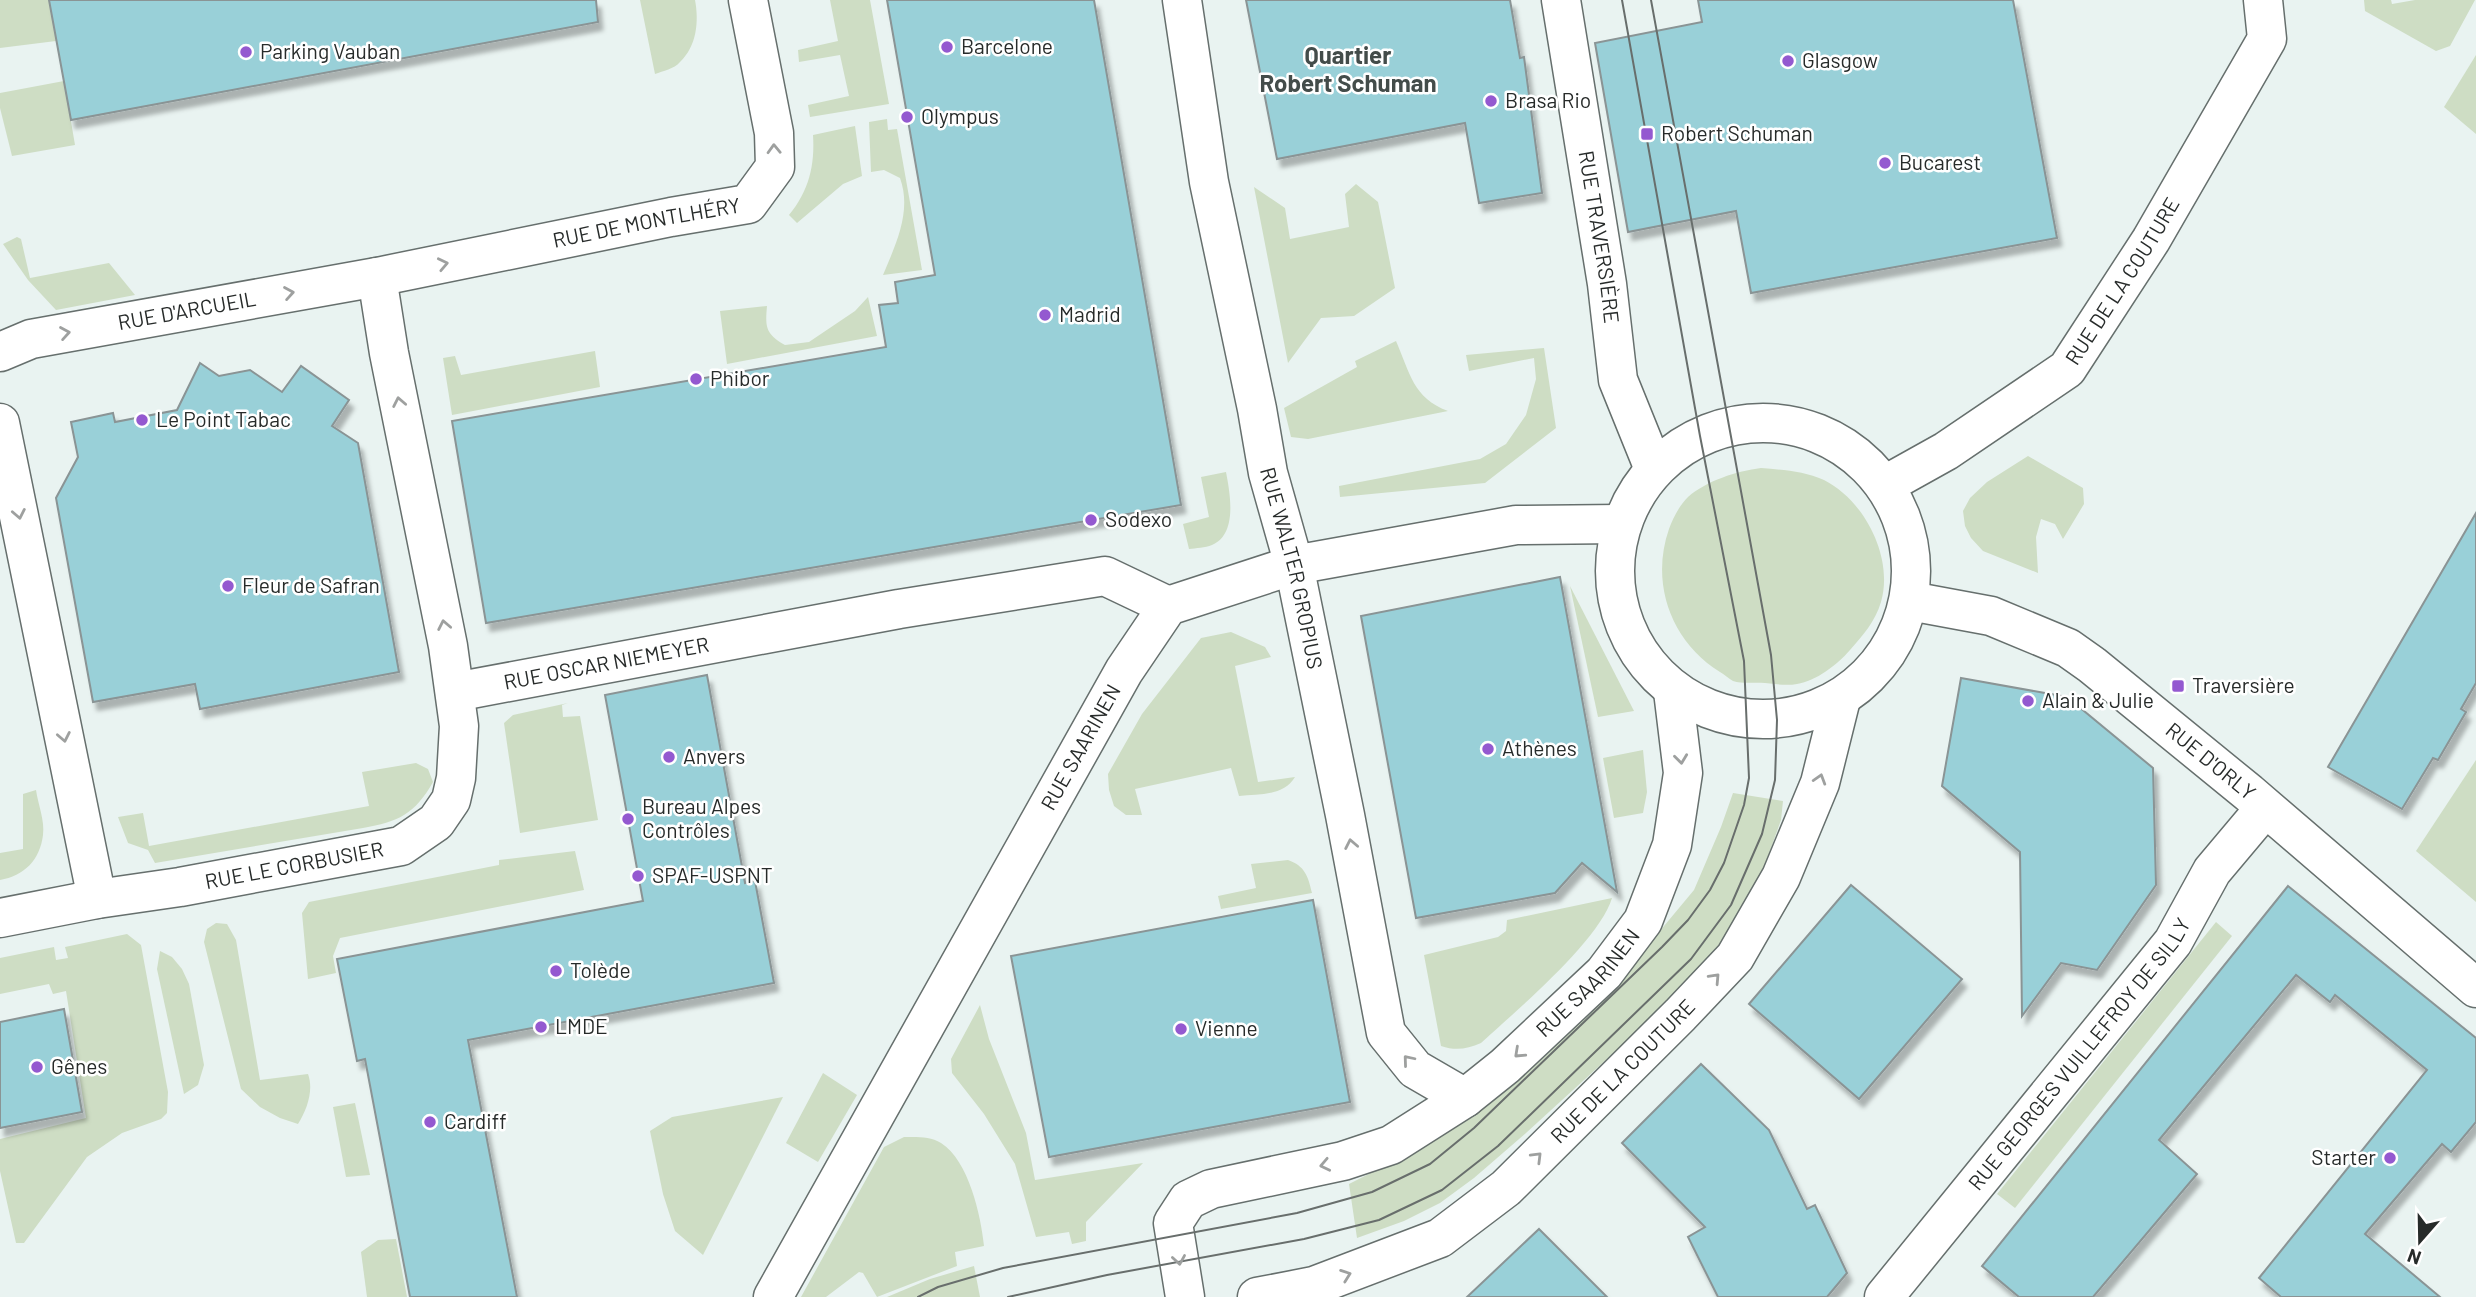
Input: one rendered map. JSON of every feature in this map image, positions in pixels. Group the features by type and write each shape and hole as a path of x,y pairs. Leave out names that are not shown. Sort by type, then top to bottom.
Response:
{"street":[{"name":"RUE DE MONTLHÉRY","path":"377,277 748,204 775,167 774,133 748,0"},
{"name":"RUE WALTER GROPIUS","path":"1182,0 1209,182 1268,473 1294,565 1386,1033 1415,1069 1465,1098"},
{"name":"RUE TRAVERSIÈRE","path":"1561,0 1607,284 1618,380 1654,469"},
{"name":"RUE DE LA COUTURE","path":"1885,485 1946,451 2067,369 2151,240 2267,39 2263,0"},
{"path":"377,277 389,353 455,692"},
{"name":"RUE D'ARCUEIL","path":"0,352 31,339 377,277"},
{"path":"0,423 97,899"},
{"path":"1770,423 1815,431 1854,453 1885,485 1904,521 1912,560 1910,601 1896,640 1889,651 1873,673 1841,699 1810,713 1777,720 1747,719 1708,710 1674,691 1641,657 1620,616 1614,570 1621,524 1638,489 1654,469 1681,447 1700,436 1728,427 1770,423"},
{"path":"1168,606 1294,565 1516,525 1621,524"},
{"name":"RUE OSCAR NIEMEYER","path":"455,692 899,609 1105,576 1168,606"},
{"name":"RUE D'ORLY","path":"1910,601 1992,615 2068,648 2092,664 2163,721 2476,988"},
{"name":"RUE SAARINEN","path":"774,1297 1124,671 1168,606"},
{"name":"RUE SAARINEN","path":"1185,1297 1173,1223 1188,1200 1211,1189 1343,1161 1391,1145 1465,1098 1505,1066 1604,973 1643,920 1672,845 1683,773 1674,691"},
{"name":"RUE LE CORBUSIER","path":"0,918 401,846 436,822 450,800 456,778 459,726 455,692"},
{"name":"RUE DE LA COUTURE","path":"1256,1297 1314,1286 1440,1238 1506,1188 1680,1016 1735,957 1781,877 1820,783 1841,699"},
{"name":"RUE GEORGES VUILLEFROY DE SILLY","path":"1884,1297 2173,942 2212,871 2265,808"}],"green space":[{"path":"0,0 49,0 56,41 0,48"},
{"path":"640,0 695,0 697,16 690,49 678,64 655,74"},
{"path":"830,0 870,0 889,104 810,117 808,105 849,96 840,55 799,62 798,50 838,41"},
{"path":"2364,0 2391,0 2392,4 2415,0 2475,0 2450,46 2436,51 2365,11"},
{"path":"2476,55 2476,134 2444,107"},
{"path":"64,81 75,145 12,156 0,108 0,93"},
{"path":"887,119 888,130 897,129 922,270 883,275 901,227 904,203 900,178 884,170 871,172 869,122"},
{"path":"855,126 862,176 843,184 797,223 789,215 801,197 809,177 813,135"},
{"path":"1356,184 1378,202 1395,288 1354,316 1321,318 1288,363 1254,187 1285,208 1290,239 1349,227 1345,194"},
{"path":"17,237 21,239 30,278 109,263 135,295 56,310 28,280 3,244"},
{"path":"868,297 877,336 727,364 720,311 767,306 768,330 785,345 809,342 855,311"},
{"path":"1396,341 1409,374 1420,392 1436,406 1448,411 1308,439 1291,437 1284,408 1357,367 1355,361"},
{"path":"1544,348 1556,428 1485,483 1340,497 1339,486 1480,459 1506,444 1526,415 1536,379 1534,358 1469,371 1466,355"},
{"path":"595,351 600,387 452,415 443,358 455,356 461,375"},
{"path":"2028,456 2083,488 2084,504 2063,539 2055,524 2041,519 2036,537 2038,573 1983,551 1971,538 1965,526 1963,511 1970,498 1987,482"},
{"path":"1761,468 1809,475 1838,489 1852,501 1863,516 1879,549 1883,567 1881,602 1868,628 1833,667 1811,680 1797,684 1740,682 1730,679 1689,645 1677,628 1664,590 1664,549 1669,529 1679,508 1695,491 1713,482 1732,474"},
{"path":"1226,472 1230,512 1226,532 1212,545 1189,549 1183,524 1209,517 1201,477"},
{"path":"1570,586 1634,711 1598,717"},
{"path":"1231,632 1265,647 1271,657 1235,666 1258,782 1295,777 1278,791 1255,795 1239,796 1231,768 1135,789 1142,815 1126,815 1114,806 1108,774 1142,714 1201,638"},
{"path":"568,703 562,705 563,717 580,716 598,820 520,833 504,723 513,715"},
{"path":"1643,750 1647,792 1643,813 1614,818 1603,758"},
{"path":"2476,760 2476,902 2416,851"},
{"path":"416,763 428,769 433,782 419,802 396,819 363,828 155,863 148,850 128,843 118,817 143,813 149,846 369,806 362,772"},
{"path":"36,790 43,830 38,852 23,871 0,880 0,853 23,849 23,794"},
{"path":"1733,793 1783,801 1781,820 1764,868 1719,945 1688,985 1474,1178 1440,1203 1404,1221 1357,1238 1349,1184 1436,1140 1509,1084 1629,968 1694,890"},
{"path":"575,851 584,890 340,938 333,956 336,973 308,979 302,913 309,902 499,865 499,860"},
{"path":"1288,860 1305,872 1312,893 1221,909 1218,896 1256,888 1251,864"},
{"path":"1612,898 1604,915 1574,954 1481,1043 1461,1049 1441,1046 1424,955 1498,937 1506,931 1507,920"},
{"path":"2216,922 2232,936 2015,1208 1997,1194"},
{"path":"216,923 227,924 236,940 260,1080 308,1074 309,1100 298,1124 260,1107 241,1089 204,942 207,929"},
{"path":"127,934 141,945 168,1092 167,1113 161,1119 122,1133 87,1157 24,1243 16,1243 0,1171 0,1139 86,1118 66,991 53,994 49,984 0,994 0,958 54,947 56,960 68,958 65,947"},
{"path":"160,951 172,957 189,984 204,1065 198,1085 184,1094 157,969"},
{"path":"980,1005 989,1039 1026,1133 1035,1180 1143,1163 1086,1222 1086,1241 1072,1244 1069,1232 1036,1237 1015,1164 984,1114 952,1073 951,1059"},
{"path":"823,1073 857,1095 818,1162 786,1143"},
{"path":"783,1097 703,1255 675,1231 663,1194 650,1131 672,1117"},
{"path":"355,1103 370,1175 346,1177 333,1107"},
{"path":"904,1137 923,1137 937,1141 951,1151 972,1190 984,1246 955,1252 957,1266 877,1297 863,1273 859,1272 826,1297 801,1297 884,1147"},
{"path":"396,1239 407,1297 367,1297 361,1252 378,1240"},
{"path":"974,1266 980,1297 887,1297 930,1279"}],"building":[{"name":"Parking Vauban","path":"49,0 596,0 598,22 71,120"},
{"name":"Madrid","path":"887,0 1094,0 1181,505 486,623 452,421 886,347 879,305 898,303 895,282 935,275"},
{"path":"1246,0 1510,0 1520,58 1524,57 1542,193 1479,203 1465,123 1277,159"},
{"name":"Bucarest","path":"1698,0 2013,0 2057,238 1751,293 1736,211 1628,232 1595,43 1702,22"},
{"name":"Fleur de Safran","path":"200,363 219,376 250,370 282,392 301,366 349,400 332,426 358,443 399,672 200,709 195,684 93,702 56,498 78,457 71,422 113,413 115,422 177,410"},
{"path":"2476,513 2476,683 2461,709 2466,712 2438,760 2433,758 2402,809 2328,767"},
{"name":"Athènes","path":"1560,577 1617,892 1582,863 1555,893 1416,918 1361,616"},
{"path":"707,675 745,883 755,881 774,983 468,1040 517,1297 410,1297 365,1059 357,1061 337,959 643,901 605,695"},
{"path":"1961,678 2067,697 2153,768 2156,885 2097,970 2061,963 2022,1016 2020,852 1942,786"},
{"path":"1851,885 1962,979 1859,1099 1749,1004"},
{"path":"2288,886 2476,1038 2476,1122 2451,1152 2442,1144 2365,1234 2440,1297 2281,1297 2259,1278 2427,1070 2335,995 2330,1002 2296,975 2159,1140 2197,1174 2093,1297 2019,1297 1982,1266"},
{"name":"Vienne","path":"1313,900 1350,1102 1049,1157 1011,956"},
{"name":"Gênes","path":"64,1009 82,1112 0,1128 0,1022"},
{"path":"1701,1064 1769,1130 1807,1209 1815,1205 1847,1273 1827,1297 1718,1297 1688,1237 1705,1227 1622,1143"},
{"path":"1539,1229 1607,1297 1467,1297"}],"tram line":[{"path":"918,1297 938,1287 1003,1268 1297,1213 1372,1192 1430,1164 1474,1128 1662,947 1688,920 1710,890 1724,863 1744,805 1749,778 1744,661 1700,436 1622,0"},
{"path":"1008,1297 1107,1275 1304,1239 1379,1220 1442,1190 1498,1146 1691,959 1731,905 1762,834 1775,780 1777,720 1771,655 1651,0"}],"place":[{"name":"Barcelone","path":"947,47"},
{"name":"Parking Vauban","path":"246,52"},
{"name":"Glasgow","path":"1788,61"},
{"name":"Brasa Rio","path":"1491,101"},
{"name":"Olympus","path":"907,117"},
{"name":"Robert Schuman","path":"1647,134"},
{"name":"Bucarest","path":"1885,163"},
{"name":"Madrid","path":"1045,315"},
{"name":"Phibor","path":"696,379"},
{"name":"Le Point Tabac","path":"142,420"},
{"name":"Sodexo","path":"1091,520"},
{"name":"Fleur de Safran","path":"228,586"},
{"name":"Traversière","path":"2178,686"},
{"name":"Alain & Julie","path":"2028,701"},
{"name":"Athènes","path":"1488,749"},
{"name":"Anvers","path":"669,757"},
{"name":"Bureau Alpes Contrôles","path":"628,819"},
{"name":"SPAF-USPNT","path":"638,876"},
{"name":"Tolède","path":"556,971"},
{"name":"LMDE","path":"541,1027"},
{"name":"Vienne","path":"1181,1029"},
{"name":"Gênes","path":"37,1067"},
{"name":"Cardiff","path":"430,1122"},
{"name":"Starter","path":"2390,1158"}],"district":[{"name":"Quartier Robert Schuman","path":"1348,70"}]}
